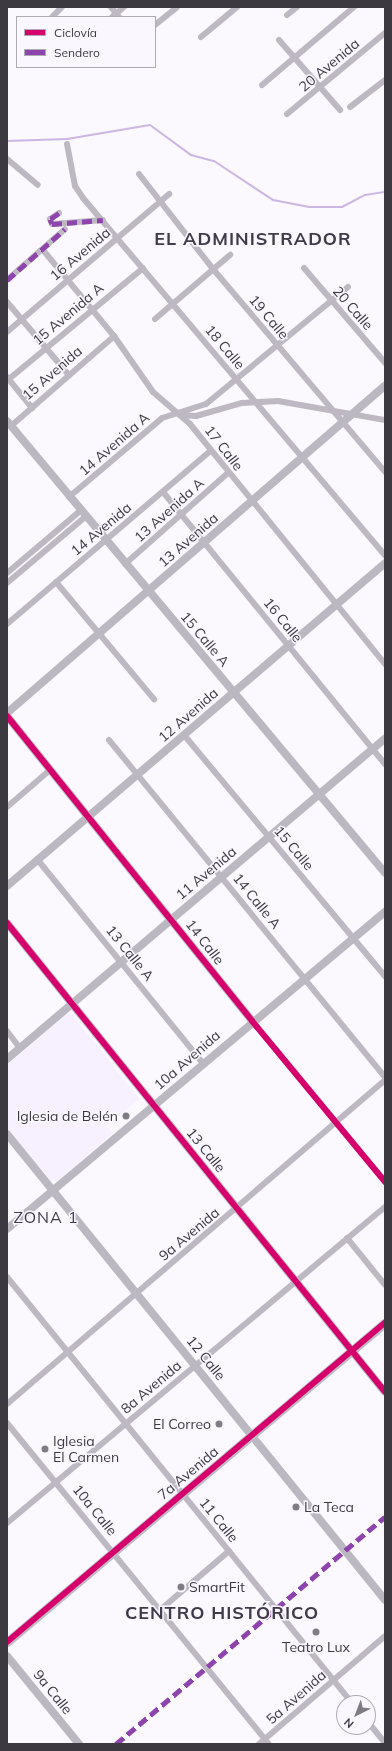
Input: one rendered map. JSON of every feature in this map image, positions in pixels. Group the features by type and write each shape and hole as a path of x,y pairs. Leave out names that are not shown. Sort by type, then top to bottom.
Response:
{"main road":[{"name":"7a Avenida","path":"7,1642 385,1322"}],"street":[{"path":"53,16 62,7"},
{"path":"111,7 116,16 124,7"},
{"path":"156,24 177,7"},
{"path":"201,37 237,7"},
{"path":"287,15 297,7"},
{"path":"262,85 296,58 354,7"},
{"name":"20 Avenida","path":"287,114 322,88 385,33"},
{"path":"279,40 340,110"},
{"path":"350,107 385,80"},
{"name":"18 Calle","path":"67,144 75,186 385,556"},
{"path":"7,159 38,185"},
{"name":"19 Calle","path":"139,174 213,269 385,472"},
{"name":"16 Avenida","path":"7,332 169,194"},
{"path":"59,213 50,220 52,224 103,220"},
{"path":"7,280 43,250 65,229"},
{"name":"17 Calle","path":"43,250 114,336 153,392 190,424 210,451 385,664"},
{"path":"155,319 230,255"},
{"name":"15 Avenida A","path":"8,378 143,268"},
{"name":"20 Calle","path":"304,268 331,302 385,363"},
{"name":"14 Avenida A","path":"69,497 162,418 206,404 348,287"},
{"path":"7,302 69,375"},
{"name":"15 Avenida","path":"8,426 32,408 114,336"},
{"path":"8,378 32,408"},
{"name":"13 Avenida","path":"7,715 99,633 385,386"},
{"path":"178,414 196,416 228,406 255,402 278,401 385,420"},
{"name":"15 Calle A","path":"8,426 385,873"},
{"name":"14 Avenida","path":"7,624 210,451"},
{"name":"13 Avenida A","path":"125,564 228,473"},
{"name":"16 Calle","path":"163,492 385,764"},
{"name":"14 Avenida","path":"7,573 83,514"},
{"name":"14 Avenida","path":"7,582 83,514"},
{"name":"12 Avenida","path":"7,886 385,563"},
{"path":"56,582 154,699"},
{"name":"14 Calle","path":"7,715 172,919 252,1021 385,1182"},
{"name":"15 Calle","path":"184,735 385,976"},
{"name":"11 Avenida","path":"7,1060 385,738"},
{"name":"14 Calle A","path":"109,740 222,876 385,1077"},
{"path":"7,807 50,770"},
{"name":"13 Calle A","path":"37,859 203,1063"},
{"name":"10a Avenida","path":"7,1229 54,1191 252,1021 385,912"},
{"name":"13 Calle","path":"7,923 385,1392"},
{"path":"7,1031 20,1048"},
{"name":"9a Avenida","path":"7,1404 238,1208 385,1080"},
{"name":"12 Calle","path":"7,1134 385,1600"},
{"name":"8a Avenida","path":"7,1523 385,1207"},
{"path":"347,1238 385,1285"},
{"name":"11 Calle","path":"7,1277 345,1695"},
{"name":"10a Calle","path":"7,1423 114,1552 267,1742"},
{"path":"160,1610 229,1551"},
{"name":"5a Avenida","path":"259,1744 267,1742 333,1680 385,1636"},
{"name":"9a Calle","path":"7,1656 79,1744"},
{"path":"376,1732 385,1743"}],"shaded area":[{"path":"67,1014 72,1014 139,1099 107,1126 113,1133 57,1181 50,1180 7,1127 7,1065"}],"waterway":[{"path":"7,141 67,139 150,125 191,155 214,161 273,200 309,207 342,207 365,195 385,192"}],"marked path":[{"path":"59,213 50,219 52,224 103,220"},
{"path":"7,280 65,229"},
{"path":"116,1744 385,1517"}],"cycle path":[{"path":"7,716 252,1021 385,1182"},
{"path":"7,923 385,1392"},
{"path":"7,1642 385,1322"}],"place":[{"name":"Iglesia de Belén","path":"126,1116"},
{"name":"El Correo","path":"219,1424"},
{"name":"Iglesia El Carmen","path":"45,1449"},
{"name":"La Teca","path":"296,1507"},
{"name":"SmartFit","path":"181,1587"},
{"name":"Teatro Lux","path":"316,1632"}],"district":[{"name":"EL ADMINISTRADOR","path":"253,239"},
{"name":"ZONA 1","path":"46,1217"},
{"name":"CENTRO HISTÓRICO","path":"222,1613"}]}
